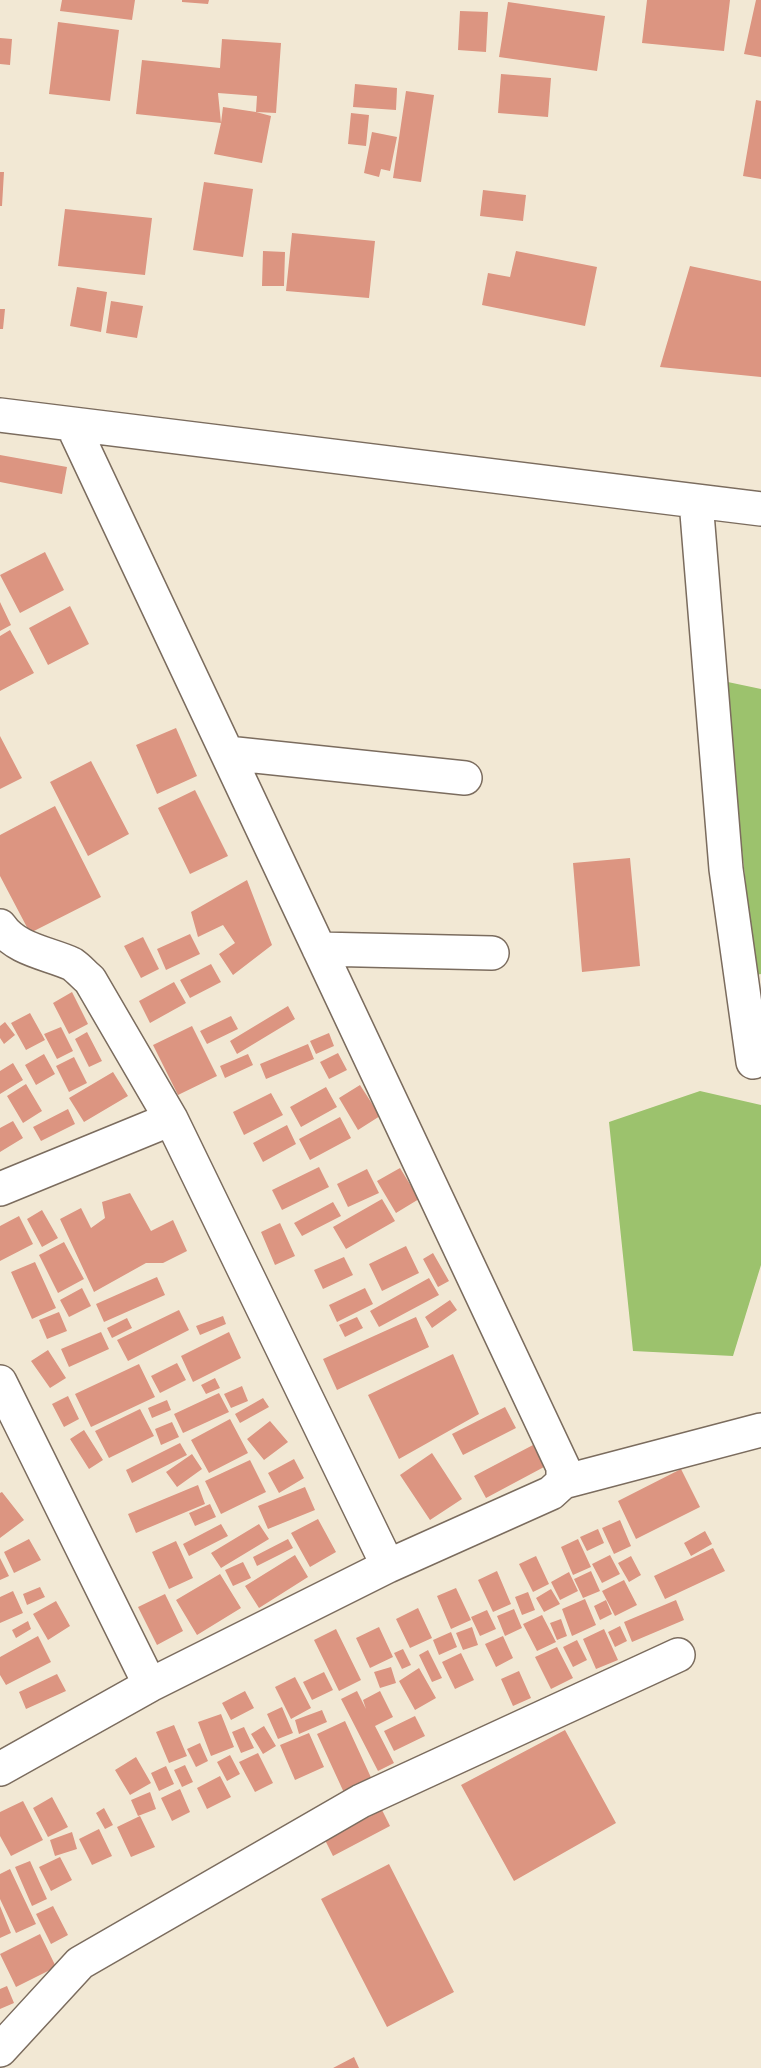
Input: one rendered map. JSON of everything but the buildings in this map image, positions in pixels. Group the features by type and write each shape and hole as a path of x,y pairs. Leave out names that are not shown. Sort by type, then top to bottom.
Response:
{"street":[{"path":"0,416 761,508"},
{"path":"72,424 563,1467 563,1482"},
{"path":"696,501 726,869 753,1062"},
{"path":"227,753 465,778"},
{"path":"2,932 37,952 74,965 90,980 171,1119 388,1566"},
{"path":"319,949 492,953"},
{"path":"0,1189 171,1119"},
{"path":"0,1382 150,1685"},
{"path":"0,1769 150,1685 388,1566 551,1494 563,1482 761,1430"},
{"path":"0,2050 80,1963 361,1802 678,1655"}],"green space":[{"path":"723,681 761,689 761,974 756,975"},
{"path":"700,1091 761,1105 761,1265 733,1356 633,1351 609,1122"}]}
